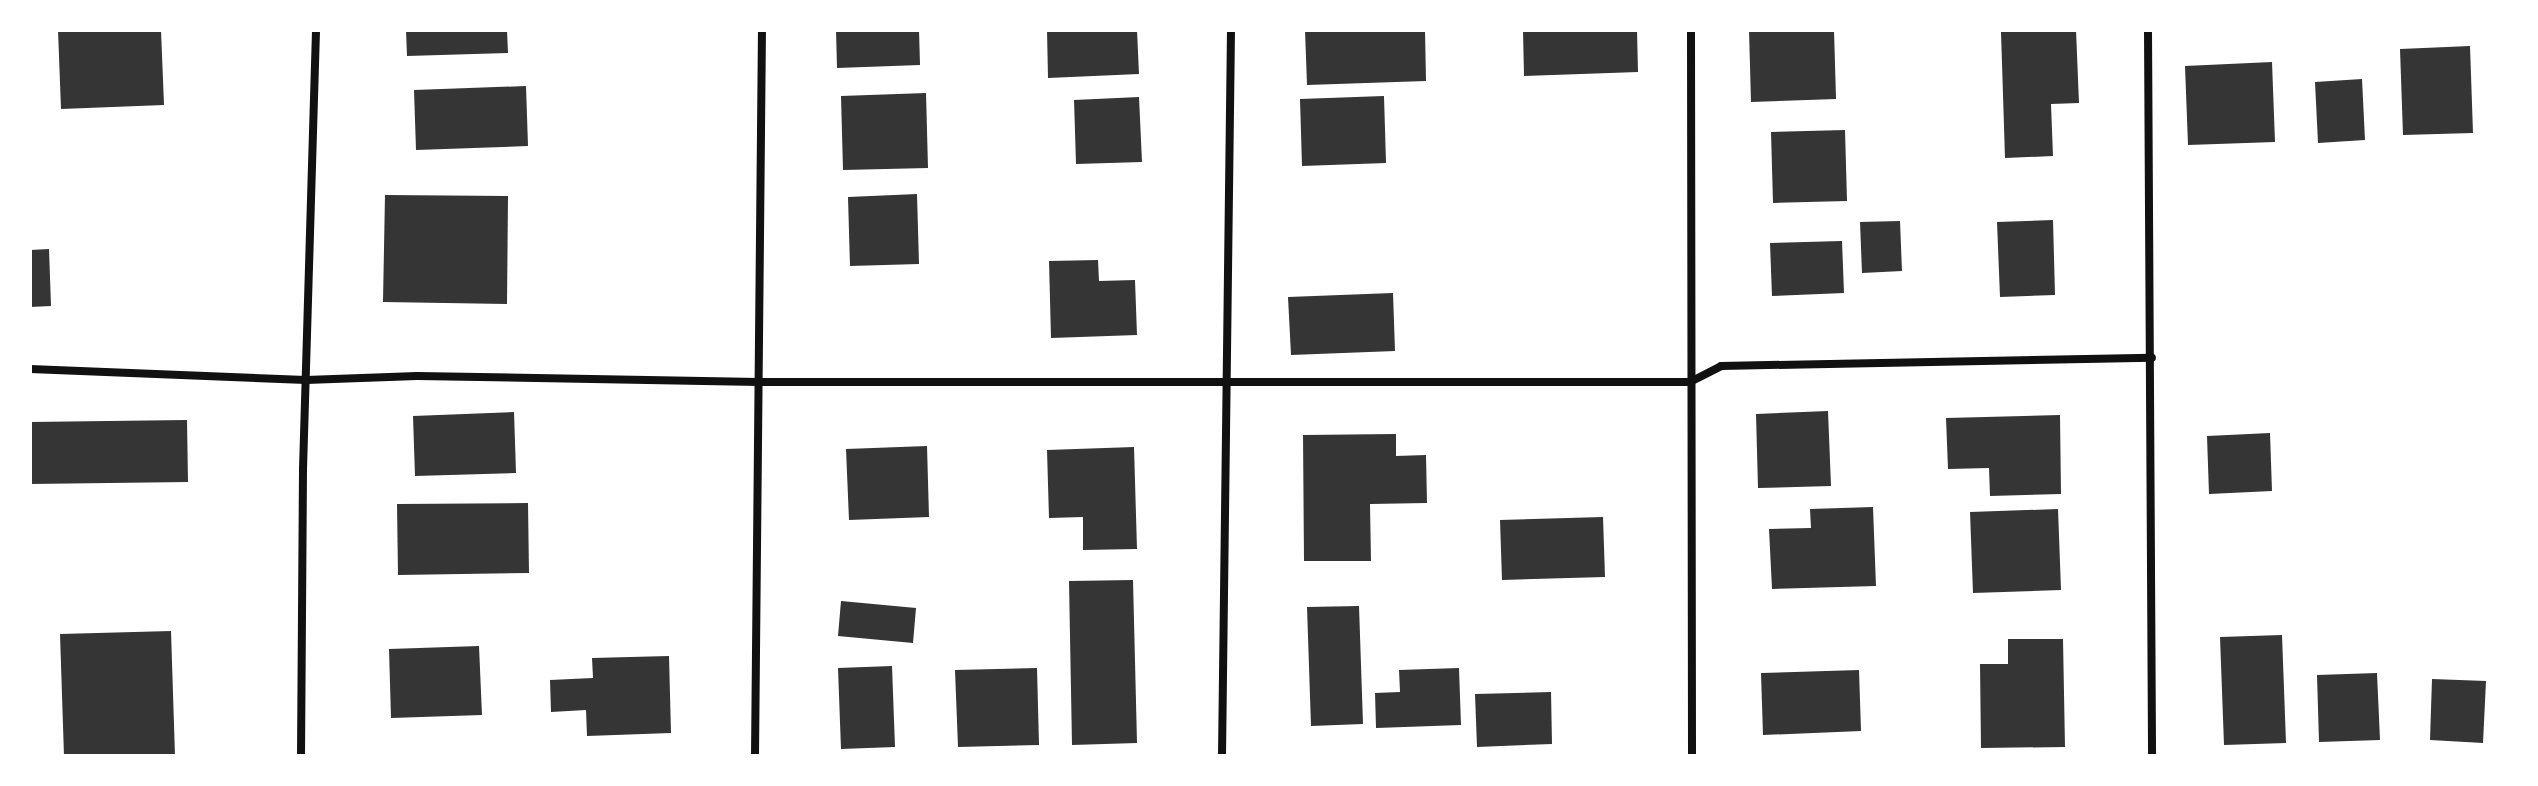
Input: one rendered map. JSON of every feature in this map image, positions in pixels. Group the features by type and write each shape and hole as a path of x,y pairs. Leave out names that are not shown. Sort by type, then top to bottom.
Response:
{"street":[{"path":"301,756 306,380 316,30"},
{"path":"755,756 762,30"},
{"path":"1222,756 1231,30"},
{"path":"1691,30 1692,756"},
{"path":"2148,30 2152,756"},
{"path":"30,369 306,380 417,376 759,382 1690,382 1721,366 2152,358"}],"building":[{"path":"58,30 161,30 164,105 61,109"},
{"path":"406,30 507,30 508,53 407,56"},
{"path":"836,30 919,30 920,65 837,68"},
{"path":"1047,30 1137,30 1139,74 1048,78"},
{"path":"1305,30 1425,30 1426,81 1307,85"},
{"path":"1523,30 1637,30 1638,72 1524,76"},
{"path":"1749,30 1834,30 1836,99 1751,102"},
{"path":"2076,30 2079,103 2051,104 2053,156 2005,158 2001,32"},
{"path":"2470,46 2473,133 2403,135 2400,49"},
{"path":"2272,62 2275,142 2188,145 2185,66"},
{"path":"2362,79 2365,140 2318,143 2315,82"},
{"path":"526,86 528,146 416,150 414,90"},
{"path":"926,93 928,168 843,170 841,96"},
{"path":"1384,96 1386,163 1302,166 1300,99"},
{"path":"1139,97 1142,162 1076,164 1074,100"},
{"path":"1845,130 1847,201 1773,203 1771,132"},
{"path":"917,194 919,264 850,266 848,197"},
{"path":"385,195 508,196 507,304 383,302"},
{"path":"2053,220 2055,295 2000,297 1997,222"},
{"path":"1900,221 1902,271 1862,273 1860,222"},
{"path":"1842,241 1844,293 1772,296 1770,243"},
{"path":"49,249 51,306 30,307 30,250"},
{"path":"1098,260 1099,281 1135,280 1137,335 1051,338 1049,261"},
{"path":"1393,293 1395,351 1291,355 1288,297"},
{"path":"1828,411 1831,486 1758,488 1756,414"},
{"path":"514,412 516,473 415,476 413,416"},
{"path":"2060,415 2061,494 1990,496 1989,468 1948,469 1946,418"},
{"path":"187,420 188,482 30,484 30,422"},
{"path":"2270,433 2272,491 2209,494 2207,436"},
{"path":"1396,434 1396,456 1426,455 1427,503 1370,504 1371,561 1304,561 1303,435"},
{"path":"927,446 929,517 849,520 846,449"},
{"path":"1134,447 1137,549 1083,550 1083,517 1049,518 1047,450"},
{"path":"528,503 529,573 398,575 397,504"},
{"path":"1873,507 1876,586 1772,589 1769,529 1811,528 1810,509"},
{"path":"2058,509 2061,590 1973,593 1970,512"},
{"path":"1603,517 1605,577 1502,580 1500,520"},
{"path":"1133,580 1137,743 1072,745 1069,581"},
{"path":"841,601 916,608 913,643 838,636"},
{"path":"1359,606 1363,724 1311,726 1307,607"},
{"path":"171,631 175,756 64,756 60,634"},
{"path":"2282,635 2286,743 2224,745 2220,637"},
{"path":"2008,639 2063,639 2065,747 1981,748 1980,664 2008,664"},
{"path":"479,646 482,715 391,718 389,649"},
{"path":"669,656 671,733 587,736 586,710 551,712 550,680 593,678 592,658"},
{"path":"892,666 895,747 841,749 838,668"},
{"path":"1037,668 1039,745 958,747 955,670"},
{"path":"1459,668 1461,725 1376,728 1375,693 1400,692 1399,670"},
{"path":"1859,670 1861,731 1763,735 1761,673"},
{"path":"2377,673 2380,740 2319,742 2317,675"},
{"path":"2432,679 2486,681 2483,743 2430,740"},
{"path":"1551,692 1552,744 1477,747 1475,694"}]}
